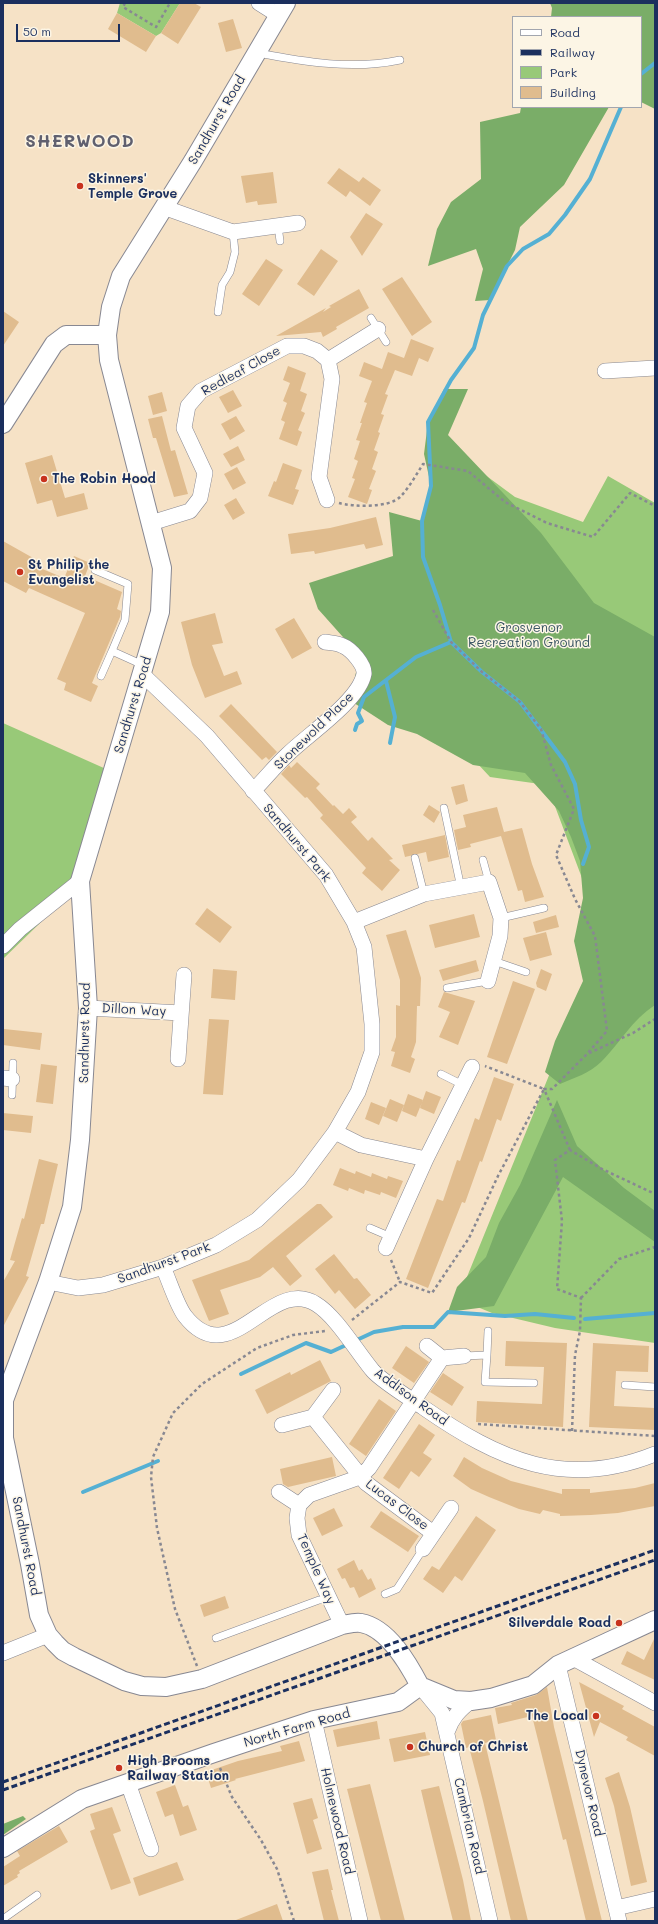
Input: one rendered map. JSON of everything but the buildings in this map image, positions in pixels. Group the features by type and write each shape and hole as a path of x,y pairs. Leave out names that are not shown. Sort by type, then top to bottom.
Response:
{"street":[{"path":"259,3 282,9"},
{"name":"Sandhurst Road","path":"282,9 194,161 163,207 121,276 111,307 107,335 109,360 162,568 160,612 144,671 80,881 88,1008 80,1140 72,1207 48,1282 4,1400 3,1438 30,1564 39,1615 48,1635 63,1651 124,1681 142,1686 166,1687 202,1678 342,1624 359,1622 372,1626 381,1632 407,1663 420,1686"},
{"path":"163,207 233,232 298,223"},
{"path":"327,500 319,477 332,379 328,360 375,323"},
{"path":"3,424 54,344 66,335 107,335"},
{"name":"Redleaf Close","path":"151,522 190,511 200,498 205,473 184,428 188,406 201,391 287,346 304,346 316,351 328,360"},
{"path":"605,371 655,368"},
{"name":"Stonewold Place","path":"253,791 287,754 346,702 356,691 361,682 364,672 363,668 350,651 344,646 325,642"},
{"name":"Sandhurst Park","path":"48,1282 78,1288 103,1284 163,1267 216,1245 257,1220 299,1180 335,1132 358,1092 372,1052 372,1024 364,947 354,922 326,875 207,736 144,671"},
{"path":"3,946 20,929 80,881"},
{"path":"354,922 424,894 489,882 501,918 500,936 488,981"},
{"name":"Dillon Way","path":"178,1059 184,975"},
{"name":"Dillon Way","path":"88,1008 181,1013"},
{"path":"388,1243 426,1159 463,1085 477,1066"},
{"path":"335,1132 361,1145 426,1159"},
{"name":"Addison Road","path":"163,1267 184,1315 204,1333 217,1335 229,1333 244,1326 277,1303 299,1298 316,1304 330,1316 374,1372 444,1422 480,1443 536,1465 576,1471 604,1469 636,1462 655,1454"},
{"path":"427,1346 442,1358 464,1356"},
{"path":"279,1492 299,1505 309,1495 360,1477 369,1468 442,1358"},
{"path":"282,1425 313,1417 333,1390"},
{"name":"Lucas Close","path":"313,1417 366,1483 433,1533"},
{"name":"Temple Way","path":"299,1505 297,1518 299,1535 329,1600 342,1624"},
{"name":"Lucas Close","path":"423,1549 451,1508"},
{"path":"420,1686 454,1700 471,1701 491,1698 533,1685 566,1662 655,1620"},
{"path":"3,1652 48,1635"},
{"path":"566,1662 655,1703"},
{"name":"Dynevor Road","path":"566,1662 617,1915"},
{"name":"North Farm Road","path":"3,1848 82,1799 214,1752 314,1720 398,1702 420,1686"},
{"name":"Cambrian Road","path":"420,1686 442,1713 490,1921"},
{"path":"447,1732 452,1719 461,1708 471,1701"},
{"name":"Holmewood Road","path":"314,1720 360,1921"},
{"path":"128,1783 151,1849"},
{"path":"617,1915 655,1899"}],"lane":[{"path":"256,53 309,63 381,64 400,60"},
{"path":"278,226 280,241"},
{"path":"218,312 222,286 230,272 235,252 233,232"},
{"path":"375,323 386,342"},
{"path":"95,570 128,584 125,620 101,676"},
{"path":"112,651 144,671"},
{"path":"444,808 461,888"},
{"path":"415,858 424,894"},
{"path":"483,860 489,882"},
{"path":"501,918 544,908"},
{"path":"494,961 526,972"},
{"path":"447,988 488,981"},
{"path":"12,1095 8,1078 13,1063"},
{"path":"441,1074 463,1085"},
{"path":"370,1228 388,1243"},
{"path":"488,1330 485,1382 534,1383"},
{"path":"464,1356 487,1355"},
{"path":"626,1385 655,1387"},
{"path":"385,1594 397,1589 423,1549"},
{"path":"216,1638 319,1600 329,1600"},
{"path":"3,1919 37,1895"}],"path":[{"path":"125,3 122,7 156,27 170,3"},
{"path":"327,500 346,505 376,506 399,498 423,464 468,471 505,502 547,523 593,537 630,493 655,506"},
{"path":"433,610 452,642 482,672 520,702 541,728 551,765 574,809 556,855 574,899 595,936 607,1031 587,1054 552,1089 544,1089 477,1066"},
{"path":"587,1054 633,1032 655,1019"},
{"path":"544,1089 570,1150 602,1169 655,1194"},
{"path":"400,1282 432,1293 469,1238 498,1176 544,1089"},
{"path":"570,1150 555,1160 562,1221 556,1290 581,1298"},
{"path":"388,1243 400,1282"},
{"path":"572,1431 575,1355 580,1331 581,1298 619,1259 655,1247"},
{"path":"202,1678 175,1610 157,1528 152,1477 153,1457 173,1413 202,1384 257,1348 293,1335 342,1332 400,1282"},
{"path":"474,1424 655,1436"},
{"path":"214,1752 232,1797 261,1840 277,1868 294,1921"}],"green space":[{"path":"120,3 180,3 161,33 156,36 117,13"},
{"path":"550,3 655,3 655,109 642,102 642,16 551,16 552,8"},
{"path":"521,108 608,108 564,185 520,227 515,250 490,300 475,301 483,269 476,249 428,266 437,229 451,202 481,179 480,122 520,113"},
{"name":"Grosvenor Recreation Ground","path":"444,389 468,389 448,435 541,533 594,603 655,637 655,1005 626,1032 608,1055 597,1066 582,1075 560,1084 545,1072 555,1041 583,981 574,941 583,898 580,861 559,811 525,773 473,765 417,734 388,725 351,701 359,655 318,609 309,583 393,556 389,512 422,521 431,486 424,454 428,422"},
{"name":"Grosvenor Recreation Ground","path":"446,446 515,497 583,522 608,476 655,503 655,1343 555,1328 492,1313 458,1299 587,982 597,918 547,785 490,777 379,658 428,560"},
{"path":"3,723 106,769 74,890 3,959"},
{"path":"557,1100 577,1146 624,1188 655,1211 655,1242 563,1177 494,1306 448,1312 457,1287 486,1257 499,1223 520,1185"},
{"path":"23,1816 26,1819 3,1835 3,1824"}],"waterway":[{"path":"642,73 655,63"},
{"path":"583,864 589,847 581,820 575,784 565,762 520,702 482,672 451,642 423,557 422,521 431,486 428,422 451,380 474,348 483,315 507,266 523,249 549,234 565,215 590,179 621,108"},
{"path":"355,730 357,724 362,721 358,713 364,697 416,657 451,642"},
{"path":"386,681 395,717 390,743"},
{"path":"241,1374 306,1343 331,1352 374,1332 403,1327 434,1327 448,1312 505,1316 535,1314 574,1318"},
{"path":"585,1319 655,1313"},
{"path":"83,1492 158,1461"}],"railway":[{"path":"3,1782 655,1550"},
{"path":"3,1790 655,1560"}],"place":[{"name":"Skinners' Temple Grove","path":"80,186"},
{"name":"The Robin Hood","path":"44,479"},
{"name":"St Philip the Evangelist","path":"20,572"},
{"name":"Silverdale Road","path":"619,1623"},
{"name":"The Local","path":"596,1716"},
{"name":"Church of Christ","path":"410,1747"},
{"name":"High Brooms Railway Station","path":"119,1768"}],"district":[{"name":"SHERWOOD","path":"80,142"}]}
